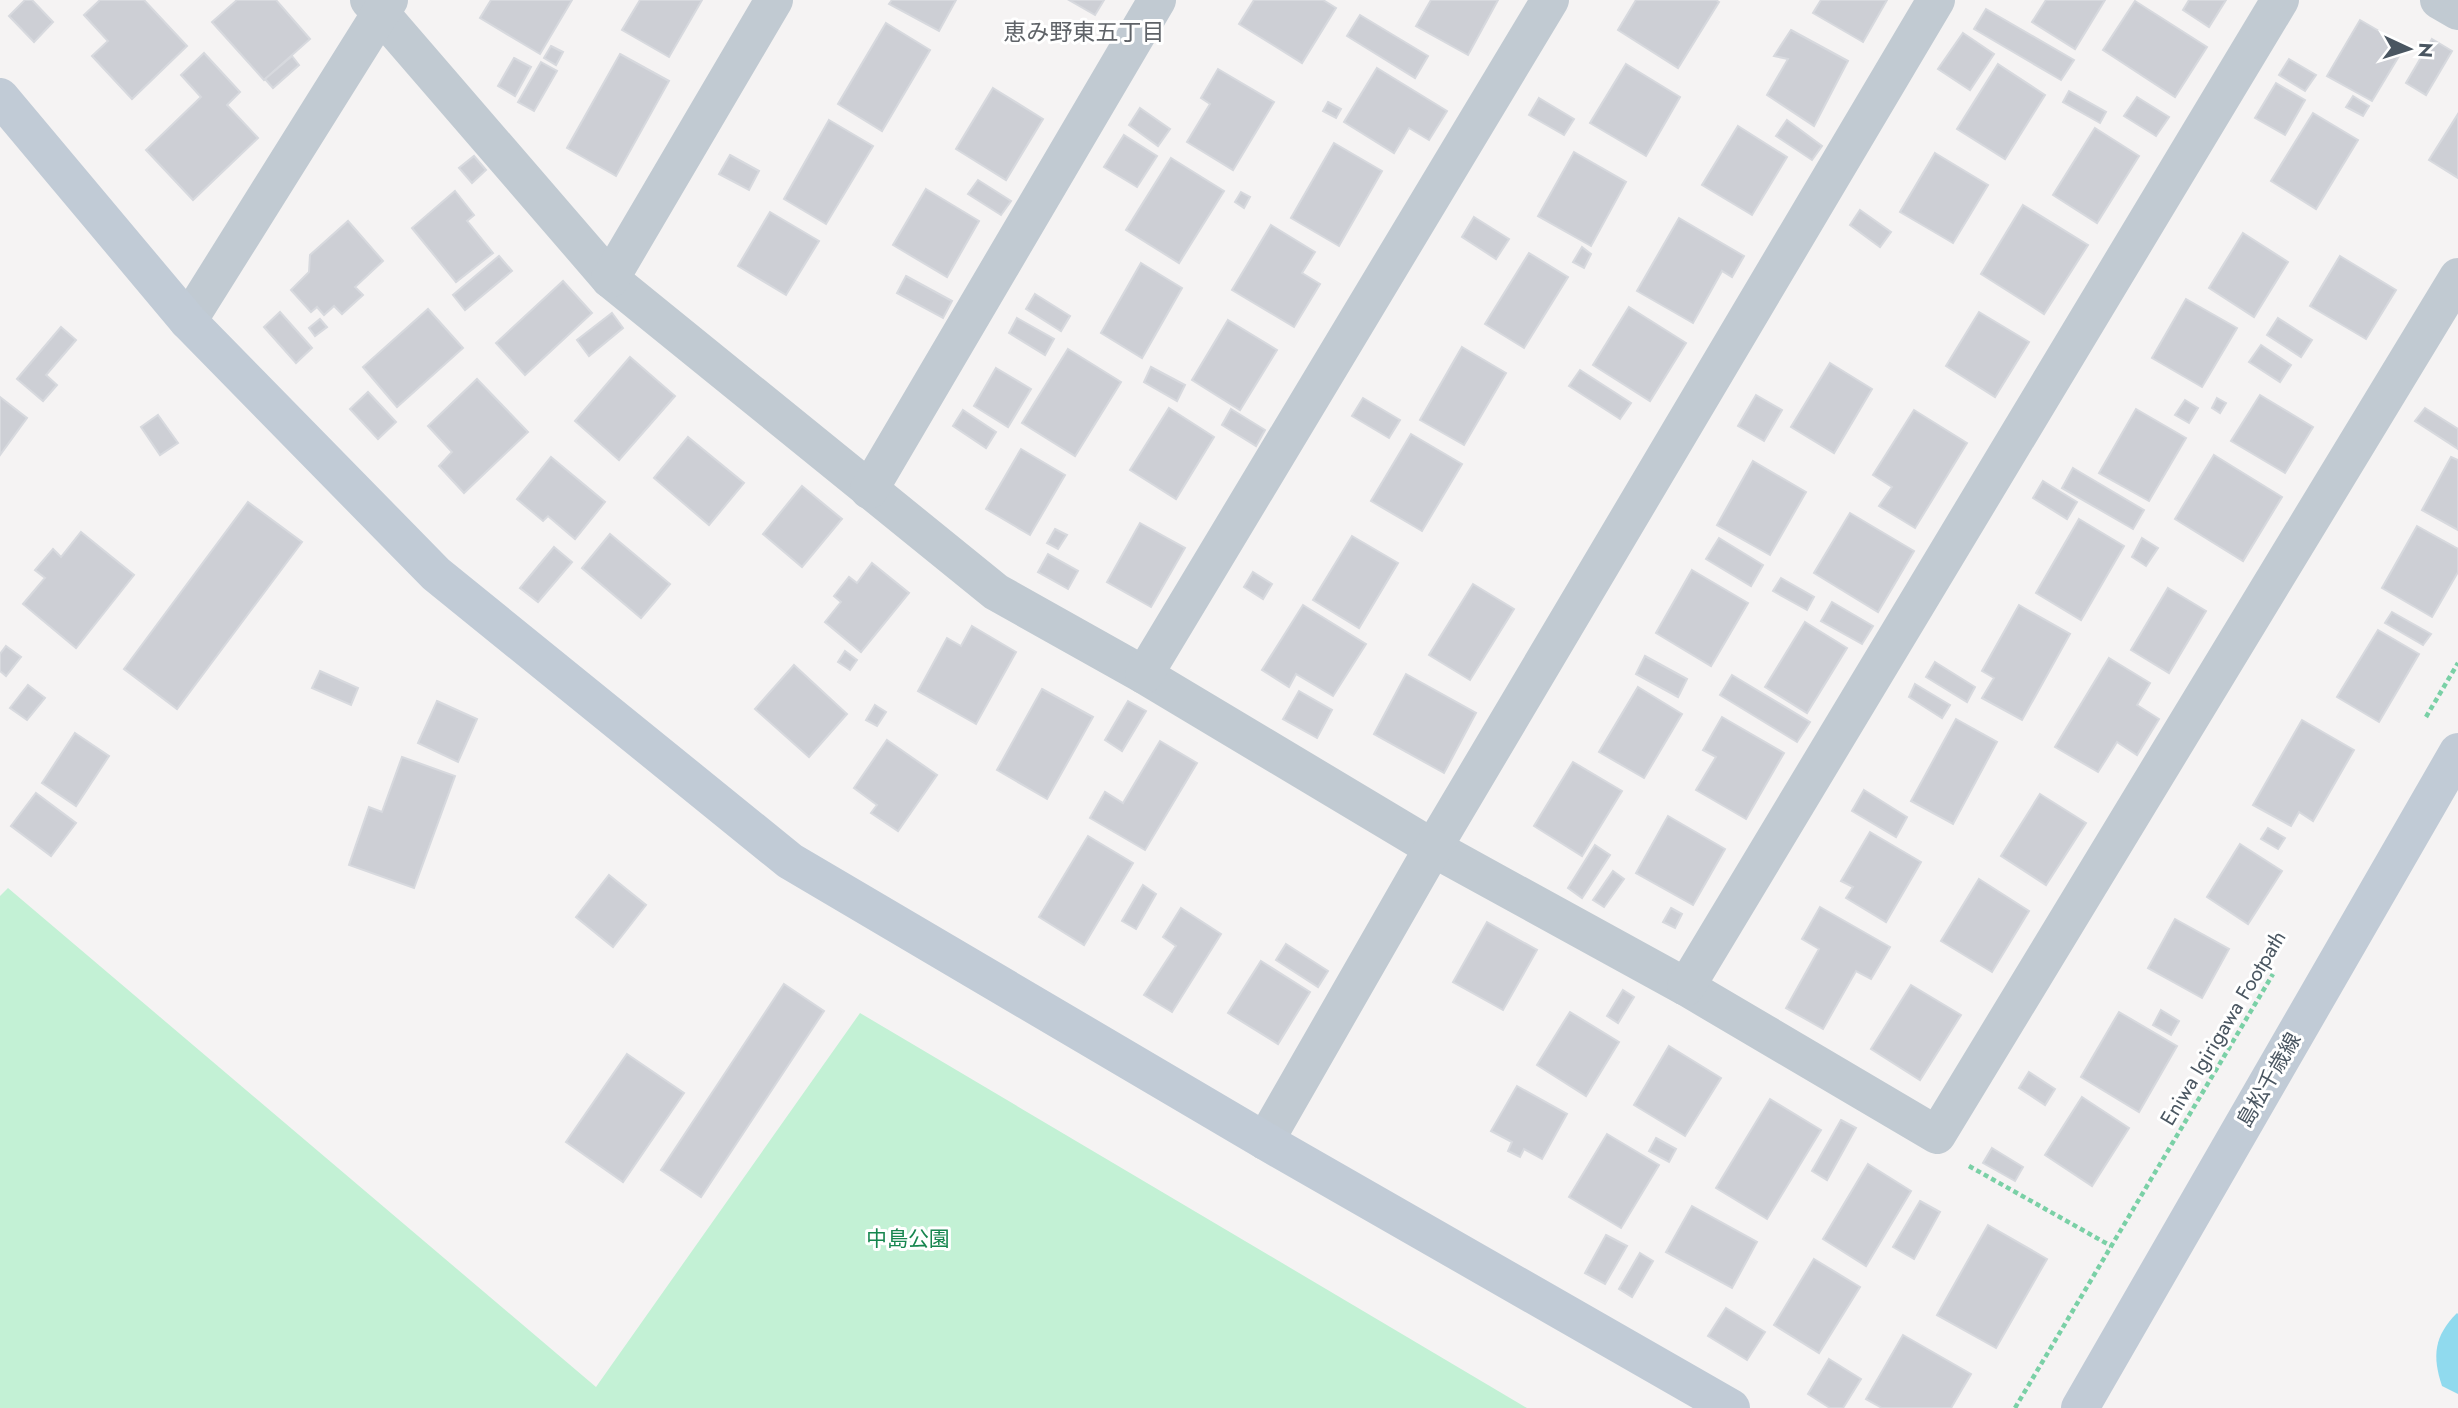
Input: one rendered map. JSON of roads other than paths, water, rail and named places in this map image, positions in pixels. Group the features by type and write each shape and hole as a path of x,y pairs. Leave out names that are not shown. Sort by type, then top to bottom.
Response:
{"street":[{"path":"610,279 774,0"},
{"path":"869,490 1157,0"},
{"path":"1144,675 1550,0"},
{"path":"1265,1141 1433,848 1936,0"},
{"path":"1686,987 2280,0"},
{"path":"2439,0 2458,11"},
{"path":"188,321 379,5 610,279 996,592 1144,675 1433,848 1686,987 1937,1135 2458,277"},
{"path":"0,97 188,321 436,574 790,861 1265,1141 1731,1408"},
{"name":"島松千歳線","path":"2080,1408 2458,752"}],"water":[{"path":"2457,1313 2458,1394 2442,1386 2436,1356 2440,1338"}],"district":[{"name":"恵み野東五丁目","path":"1084,32"}],"park label":[{"name":"中島公園","path":"908,1239"}]}
